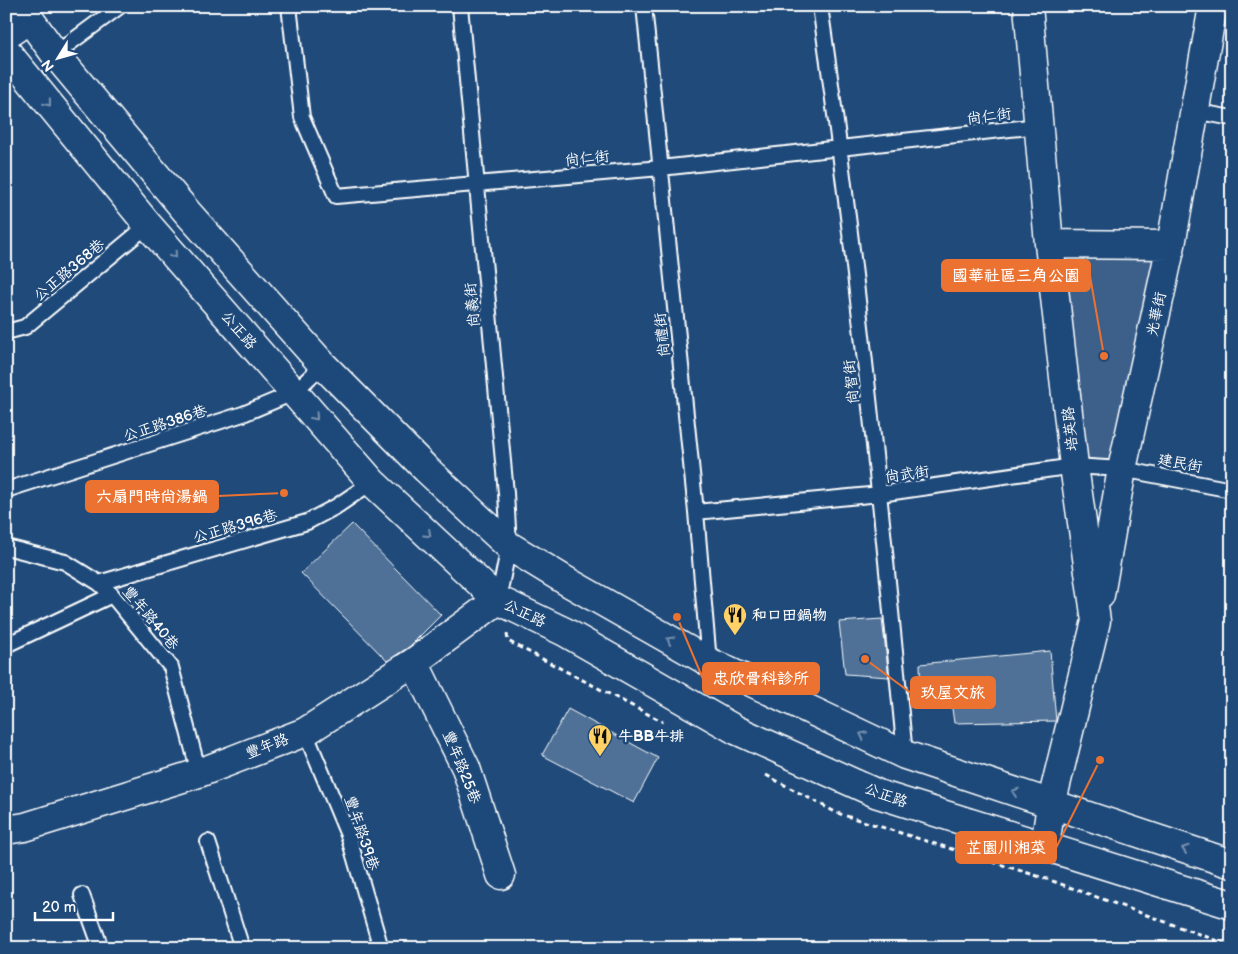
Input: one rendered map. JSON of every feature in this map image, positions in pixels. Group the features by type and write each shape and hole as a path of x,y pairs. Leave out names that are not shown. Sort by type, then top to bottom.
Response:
{"street":[{"name":"培英路","path":"1028,6 1049,244 1074,466 1096,621 1051,805 1045,846"},
{"name":"光華街","path":"1096,621 1122,469 1171,245 1213,6"},
{"path":"6,35 25,13 55,54 187,212 323,365 426,469 509,546 568,582 709,662 905,755 1232,864"},
{"name":"公正路","path":"6,52 148,225 372,482 498,600 565,632 754,738 878,794 1232,905"},
{"path":"1049,244 1171,245"},
{"name":"豐年路","path":"6,830 24,827 199,773 305,732 414,662 498,600"},
{"name":"豐年路25巷","path":"414,662 466,768 501,875"}],"lane":[{"path":"55,54 120,6"},
{"name":"尚仁街","path":"289,6 302,117 336,196 478,186 661,168 1038,126"},
{"name":"尚義街","path":"460,6 478,186 509,546 498,600"},
{"name":"尚禮街","path":"644,6 696,512 709,662"},
{"name":"尚智街","path":"820,6 841,149 880,494 905,755"},
{"path":"1194,110 1232,118"},
{"name":"公正路368巷","path":"8,330 25,327 148,225"},
{"name":"公正路386巷","path":"6,490 243,414 293,393 323,365"},
{"name":"尚武街","path":"696,512 880,494 1074,466 1122,469"},
{"name":"建民街","path":"1122,469 1232,490"},
{"name":"公正路396巷","path":"99,583 307,522 337,506 372,482"},
{"name":"豐年路40巷","path":"6,547 65,562 99,583 112,595 171,667 199,773"},
{"path":"6,645 112,595"},
{"name":"豐年路39巷","path":"305,732 348,835 381,948"},
{"path":"208,842 242,948"},
{"path":"82,895 101,948"}],"shaded area":[{"path":"1049,244 1171,245 1122,469 1074,466"}],"building":[{"path":"352,524 441,615 409,647 387,661 301,573"},
{"path":"882,619 889,677 845,674 839,622"},
{"path":"1050,651 1056,721 954,723 951,701 921,699 920,664"},
{"name":"牛BB牛排","path":"568,709 658,758 634,803 542,755"}],"place":[{"name":"國華社區三角公園","path":"1104,356"},
{"name":"六扇門時尚湯鍋","path":"284,493"},
{"name":"忠欣骨科診所","path":"677,617"},
{"name":"和口田鍋物","path":"735,636"},
{"name":"玖屋文旅","path":"865,659"},
{"name":"牛BB牛排","path":"600,757"},
{"name":"芷園川湘菜","path":"1100,760"}]}
